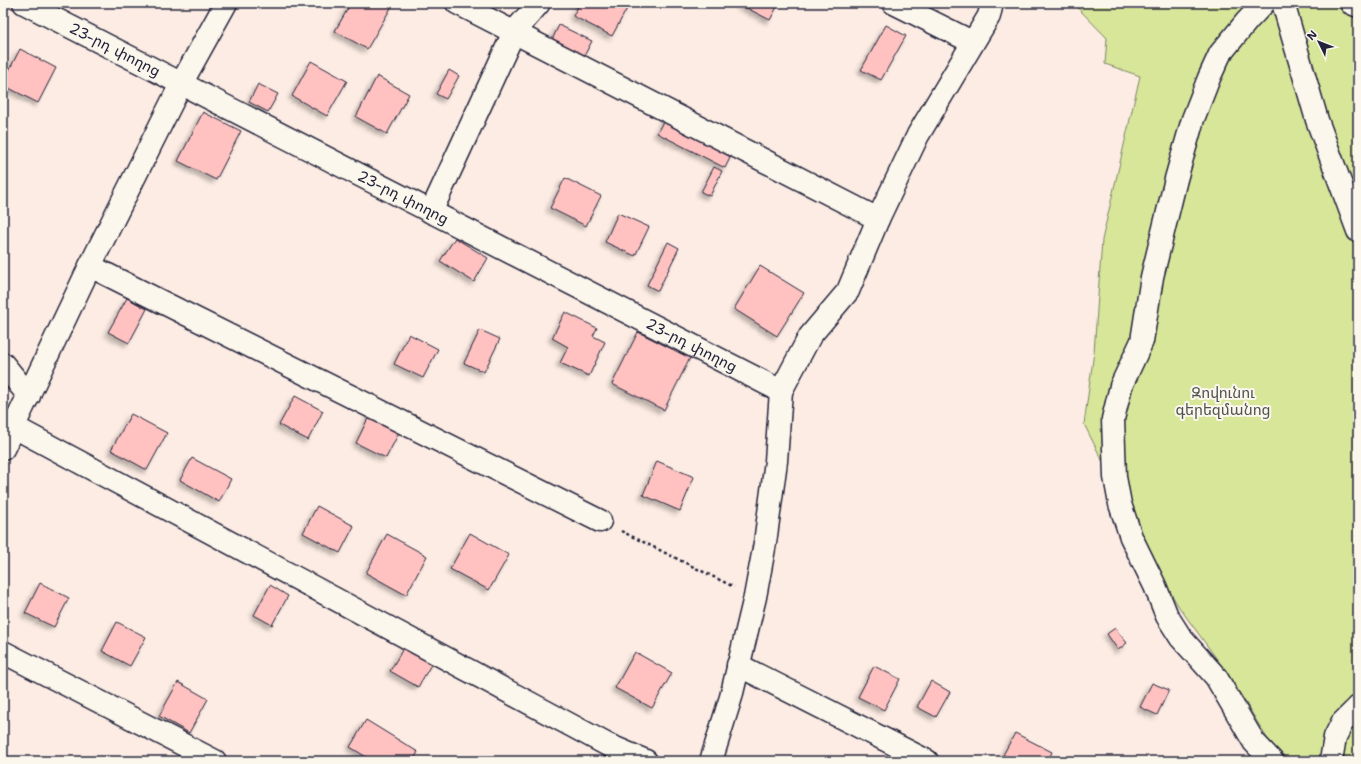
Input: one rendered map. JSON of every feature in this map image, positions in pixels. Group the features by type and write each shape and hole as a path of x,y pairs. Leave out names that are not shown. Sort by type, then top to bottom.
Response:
{"street":[{"name":"23-րդ փողոց","path":"24,3 781,391"},
{"path":"3,449 90,266 181,84 226,3"},
{"path":"457,3 878,219"},
{"path":"431,212 514,32 539,3"},
{"path":"894,3 972,42"},
{"path":"711,761 731,697 755,597 765,542 776,461 781,391 810,336 848,291 878,219 918,135 972,42 989,16 992,3"},
{"path":"1264,3 1220,54 1193,119 1176,179 1152,277 1142,341 1121,386 1113,419 1115,477 1120,504 1131,537 1155,586 1167,616 1181,638 1216,677 1254,742 1272,761"},
{"path":"1283,3 1317,120 1358,231"},
{"path":"1351,3 1358,6"},
{"path":"90,266 600,521"},
{"path":"3,364 29,396"},
{"path":"14,427 606,744 646,761"},
{"path":"3,652 215,761"},
{"path":"738,665 927,761"},
{"path":"1331,761 1335,737 1342,723 1358,707"}],"path":[{"path":"600,521 755,597"}],"green space":[{"name":"Զովունու գերեզմանոց","path":"1073,3 1358,3 1358,761 1289,761 1267,738 1230,677 1179,607 1157,570 1084,424 1094,352 1102,240 1140,76 1105,64 1107,38"}],"building":[{"path":"351,3 386,3 392,6 367,49 335,31"},
{"path":"580,3 630,3 612,36 573,16"},
{"path":"739,3 779,3 770,20"},
{"path":"559,25 592,41 583,58 551,42"},
{"path":"886,25 906,36 881,80 861,70"},
{"path":"20,49 56,68 38,103 3,85 3,82"},
{"path":"311,61 347,81 327,116 292,96"},
{"path":"449,70 459,76 446,99 436,94"},
{"path":"377,76 409,94 387,134 356,117"},
{"path":"258,84 278,94 268,112 249,102"},
{"path":"203,112 241,131 216,180 178,161"},
{"path":"667,114 735,148 725,168 657,133"},
{"path":"714,167 722,171 710,196 701,192"},
{"path":"565,178 601,196 586,226 550,208"},
{"path":"618,213 649,227 635,256 605,242"},
{"path":"455,238 488,258 474,282 440,261"},
{"path":"668,242 679,248 658,291 647,285"},
{"path":"760,266 804,293 777,336 734,309"},
{"path":"127,298 147,309 129,343 108,332"},
{"path":"565,312 597,328 593,336 605,342 589,376 560,363 568,347 552,338"},
{"path":"480,330 500,339 484,372 464,363"},
{"path":"638,332 690,358 664,410 612,384"},
{"path":"409,334 438,349 423,378 394,364"},
{"path":"295,396 323,411 308,440 279,425"},
{"path":"374,406 405,421 386,458 356,443"},
{"path":"131,414 167,433 147,470 111,450"},
{"path":"192,458 231,479 219,502 180,480"},
{"path":"657,461 694,477 680,511 643,495"},
{"path":"317,506 354,526 340,553 303,533"},
{"path":"470,533 509,555 489,590 450,569"},
{"path":"387,534 427,556 406,595 366,573"},
{"path":"40,583 69,598 54,627 25,613"},
{"path":"270,585 288,596 272,625 254,615"},
{"path":"117,622 146,637 130,666 102,651"},
{"path":"1115,628 1127,643 1118,650 1107,634"},
{"path":"408,640 436,656 418,687 390,671"},
{"path":"635,652 672,673 652,708 615,688"},
{"path":"874,666 900,679 884,710 858,697"},
{"path":"931,681 950,692 936,717 917,707"},
{"path":"178,682 208,699 189,733 159,716"},
{"path":"1152,683 1169,690 1157,715 1140,707"},
{"path":"366,720 418,752 413,761 373,761 350,747"},
{"path":"1015,733 1052,752 1048,761 1015,761 1003,755"}]}
